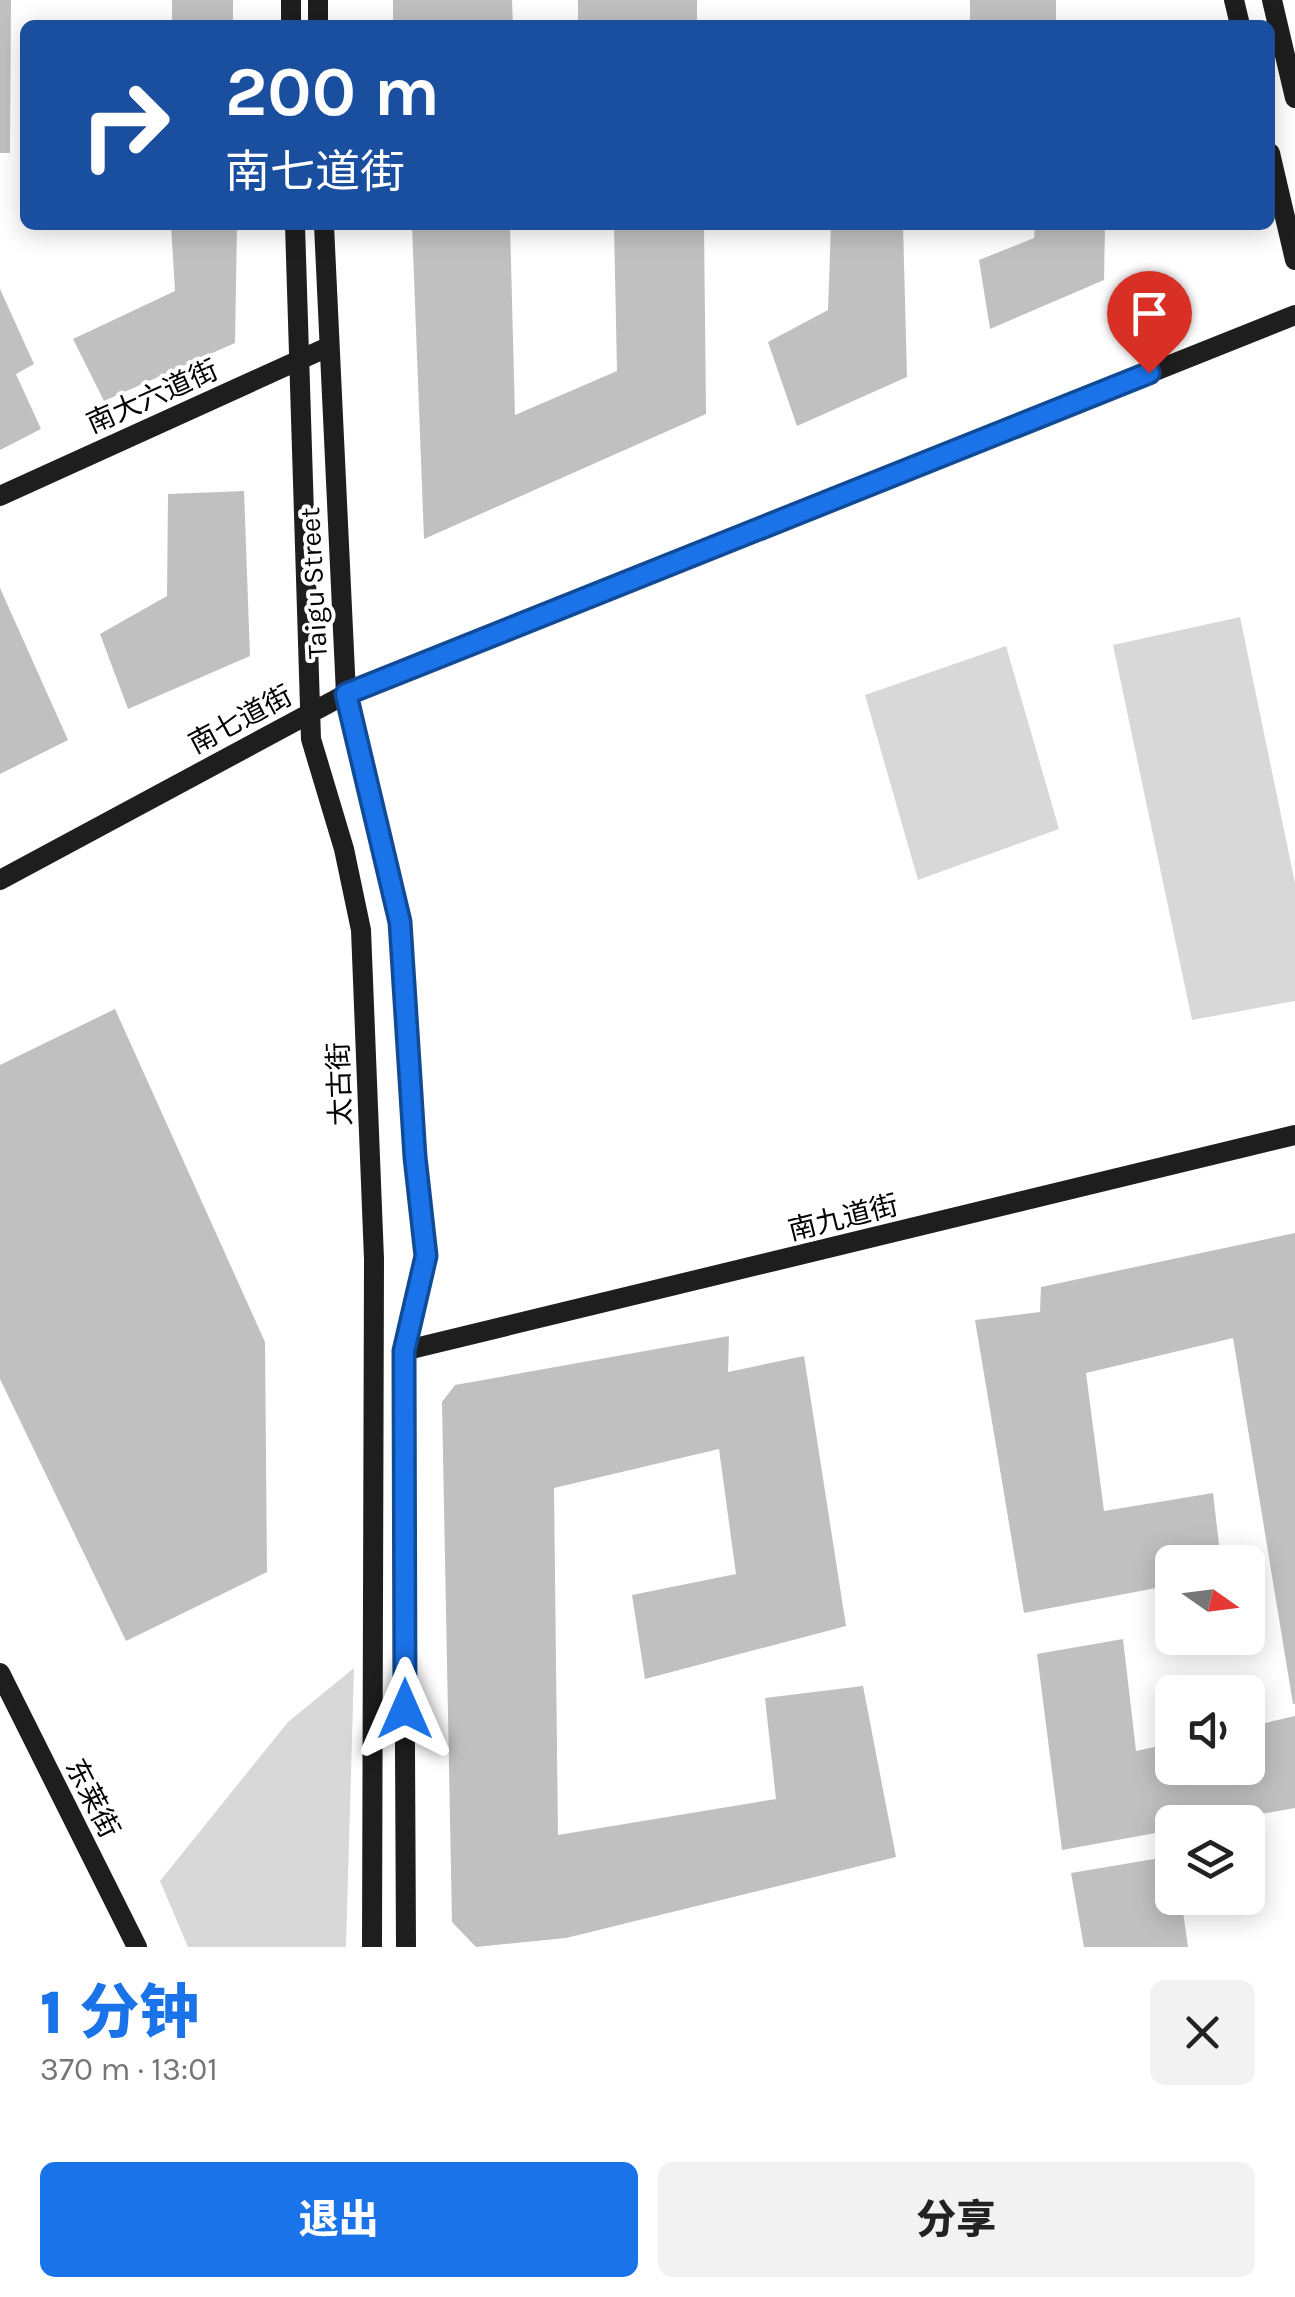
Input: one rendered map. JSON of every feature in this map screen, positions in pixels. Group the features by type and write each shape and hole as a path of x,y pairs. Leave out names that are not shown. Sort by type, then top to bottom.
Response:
{"main road":[{"path":"1272,0 1295,98"},
{"path":"1275,174 1295,260"},
{"name":"太古街","path":"296,230 311,739 344,849 361,930 374,1259 372,1947"},
{"name":"Taigu Street","path":"324,230 346,694 400,922 415,1157 426,1256 404,1351 406,1947"},
{"name":"南七道街","path":"0,880 346,694 1295,315"},
{"name":"南大六道街","path":"0,496 328,347"},
{"name":"南九道街","path":"404,1351 1295,1135"},
{"name":"东莱街","path":"0,1673 137,1947"}],"shaded area":[{"path":"1240,617 1295,883 1295,1001 1192,1020 1113,645"},
{"path":"1006,646 1059,829 918,880 865,695"},
{"path":"354,1668 346,1947 188,1947 160,1881 288,1722"}],"building":[{"path":"0,0 11,0 10,153 0,153"},
{"path":"172,0 233,0 233,20 172,20"},
{"path":"393,0 512,0 513,20 393,20"},
{"path":"578,0 697,0 697,20 578,20"},
{"path":"970,0 1056,0 1056,20 970,20"},
{"path":"171,230 237,230 235,343 104,401 73,339 175,291"},
{"path":"412,230 510,230 515,415 617,371 614,230 704,230 706,414 424,539"},
{"path":"831,230 903,230 907,377 797,426 768,342 828,310"},
{"path":"1035,230 1105,230 1104,280 990,329 979,260 1034,238"},
{"path":"0,289 34,364 16,374 41,429 0,450"},
{"path":"244,491 250,656 128,709 100,634 167,596 168,494"},
{"path":"0,588 68,740 0,774"},
{"path":"115,1009 265,1342 267,1572 126,1641 0,1379 0,1065"},
{"path":"1295,1233 1295,1704 1233,1338 1086,1373 1104,1511 1213,1493 1219,1545 1155,1545 1155,1588 1024,1613 975,1320 1040,1312 1041,1287"},
{"path":"729,1336 728,1372 804,1356 846,1626 645,1679 632,1595 736,1574 719,1449 554,1488 558,1835 776,1799 765,1698 863,1686 896,1857 566,1938 476,1947 452,1922 442,1402 455,1385"},
{"path":"1123,1639 1136,1751 1155,1747 1155,1785 1265,1785 1265,1723 1295,1716 1295,1808 1265,1813 1265,1805 1155,1805 1155,1833 1062,1850 1037,1654"},
{"path":"1155,1859 1155,1915 1183,1915 1188,1947 1084,1947 1071,1873"}],"route":[{"path":"405,1709 404,1351 426,1256 415,1157 400,922 346,694 1149,373"}]}
